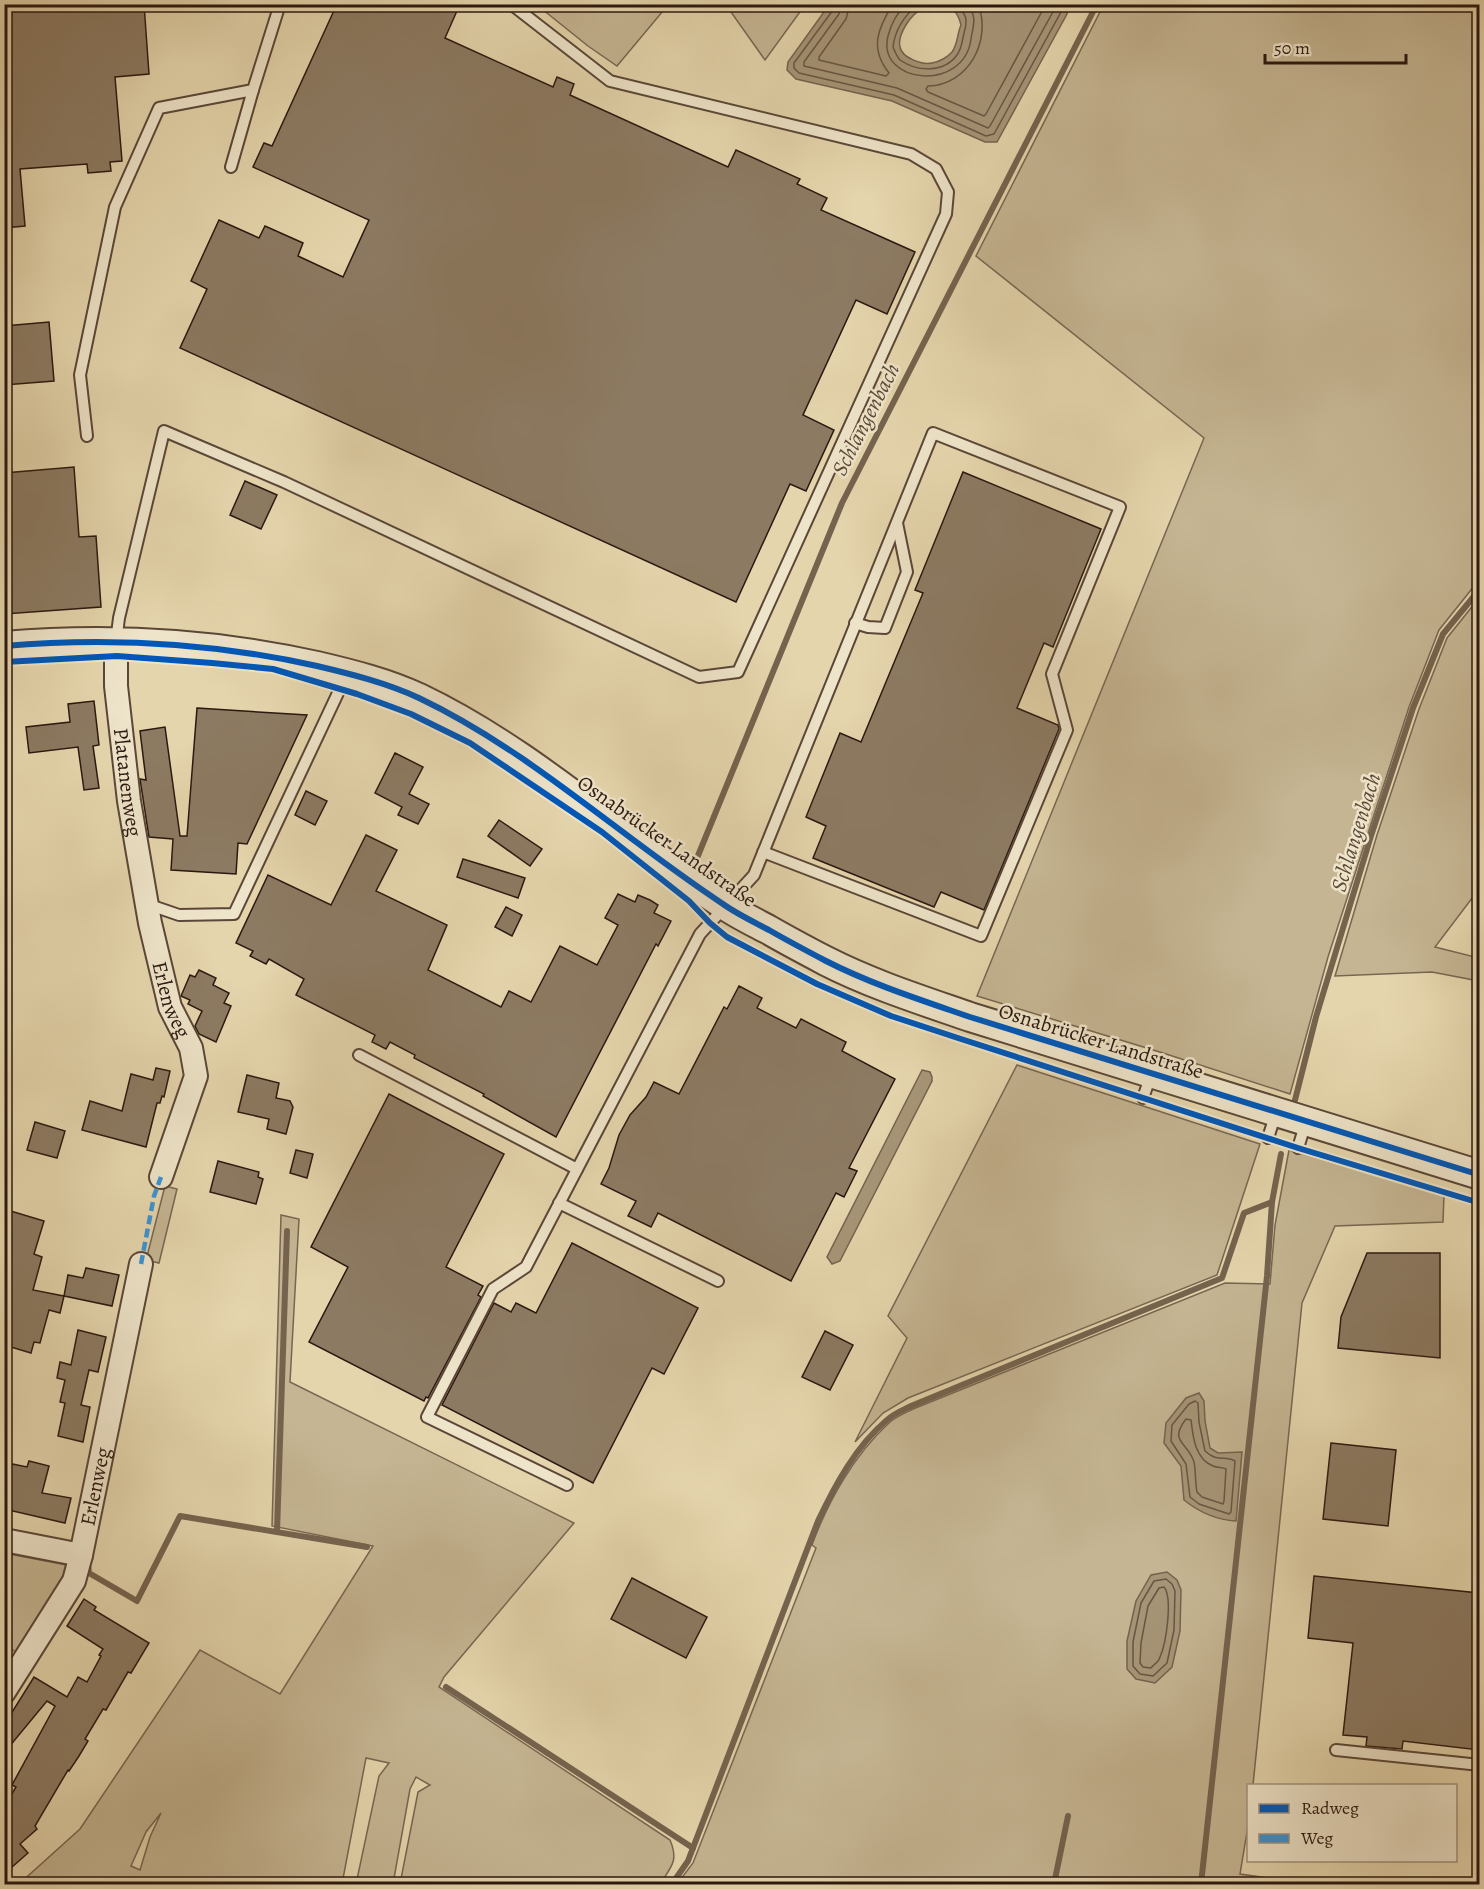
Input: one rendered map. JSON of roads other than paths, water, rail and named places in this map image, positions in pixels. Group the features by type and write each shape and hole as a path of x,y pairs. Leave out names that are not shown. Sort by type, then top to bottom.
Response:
{"street":[{"name":"Osnabrücker Landstraße","path":"4,646 116,642 213,647 277,657 348,673 417,697 477,729 608,820 726,907 827,962 1147,1086 1302,1135 1479,1175"},
{"name":"Platanenweg","path":"116,642 116,686 129,801 148,913"},
{"name":"Erlenweg","path":"148,913 170,1007 191,1048 196,1076 161,1177"},
{"name":"Erlenweg","path":"4,1692 74,1581 141,1264"},
{"path":"4,1540 81,1556"}],"lane":[{"path":"231,167 280,4"},
{"path":"116,642 118,618 164,431 284,482 699,677 738,672 946,214 948,192 936,169 911,154 610,81 511,4"},
{"path":"87,436 80,375 115,207 159,108 253,90"},
{"path":"567,1485 427,1417 493,1289 526,1267 700,934 754,875 763,852 855,623 933,433 1120,507 1052,674 1067,730 981,936 763,852"},
{"path":"855,623 868,627 885,628 907,572 897,523"},
{"path":"148,913 234,914 348,673"},
{"path":"359,1055 577,1168"},
{"path":"559,1203 717,1281"},
{"path":"1336,1750 1479,1765"}],"water":[{"path":"829,4 1068,5 1067,14 997,142 985,142 892,101 796,79 787,70 788,62","holes":["942,8 956,13 961,25 952,52 938,62 932,63 918,62 904,54 900,47 901,37 906,25 914,15 923,9"]},
{"path":"922,1070 930,1072 932,1081 840,1261 832,1264 827,1257"},
{"path":"1199,1393 1204,1401 1210,1448 1218,1453 1242,1452 1236,1521 1208,1515 1184,1500 1181,1466 1164,1443 1166,1423 1186,1398"},
{"path":"1167,1572 1177,1580 1181,1590 1180,1631 1172,1667 1155,1683 1136,1679 1127,1669 1127,1641 1136,1601 1151,1575"}],"waterway":[{"name":"Schlangenbach","path":"695,863 842,503 1097,4"},
{"name":"Schlangenbach","path":"1295,1100 1316,1017 1413,708 1443,634 1480,589"},
{"path":"1201,1884 1267,1276 1272,1202 1281,1154"},
{"path":"672,1884 688,1861 818,1521 839,1480 856,1454 876,1430 889,1418 911,1406 1222,1278 1244,1213 1272,1202"},
{"path":"277,1532 287,1231"},
{"path":"88,1564 89,1573 137,1601 180,1516 367,1547"},
{"path":"446,1687 693,1848"},
{"path":"1054,1884 1068,1816"}]}
